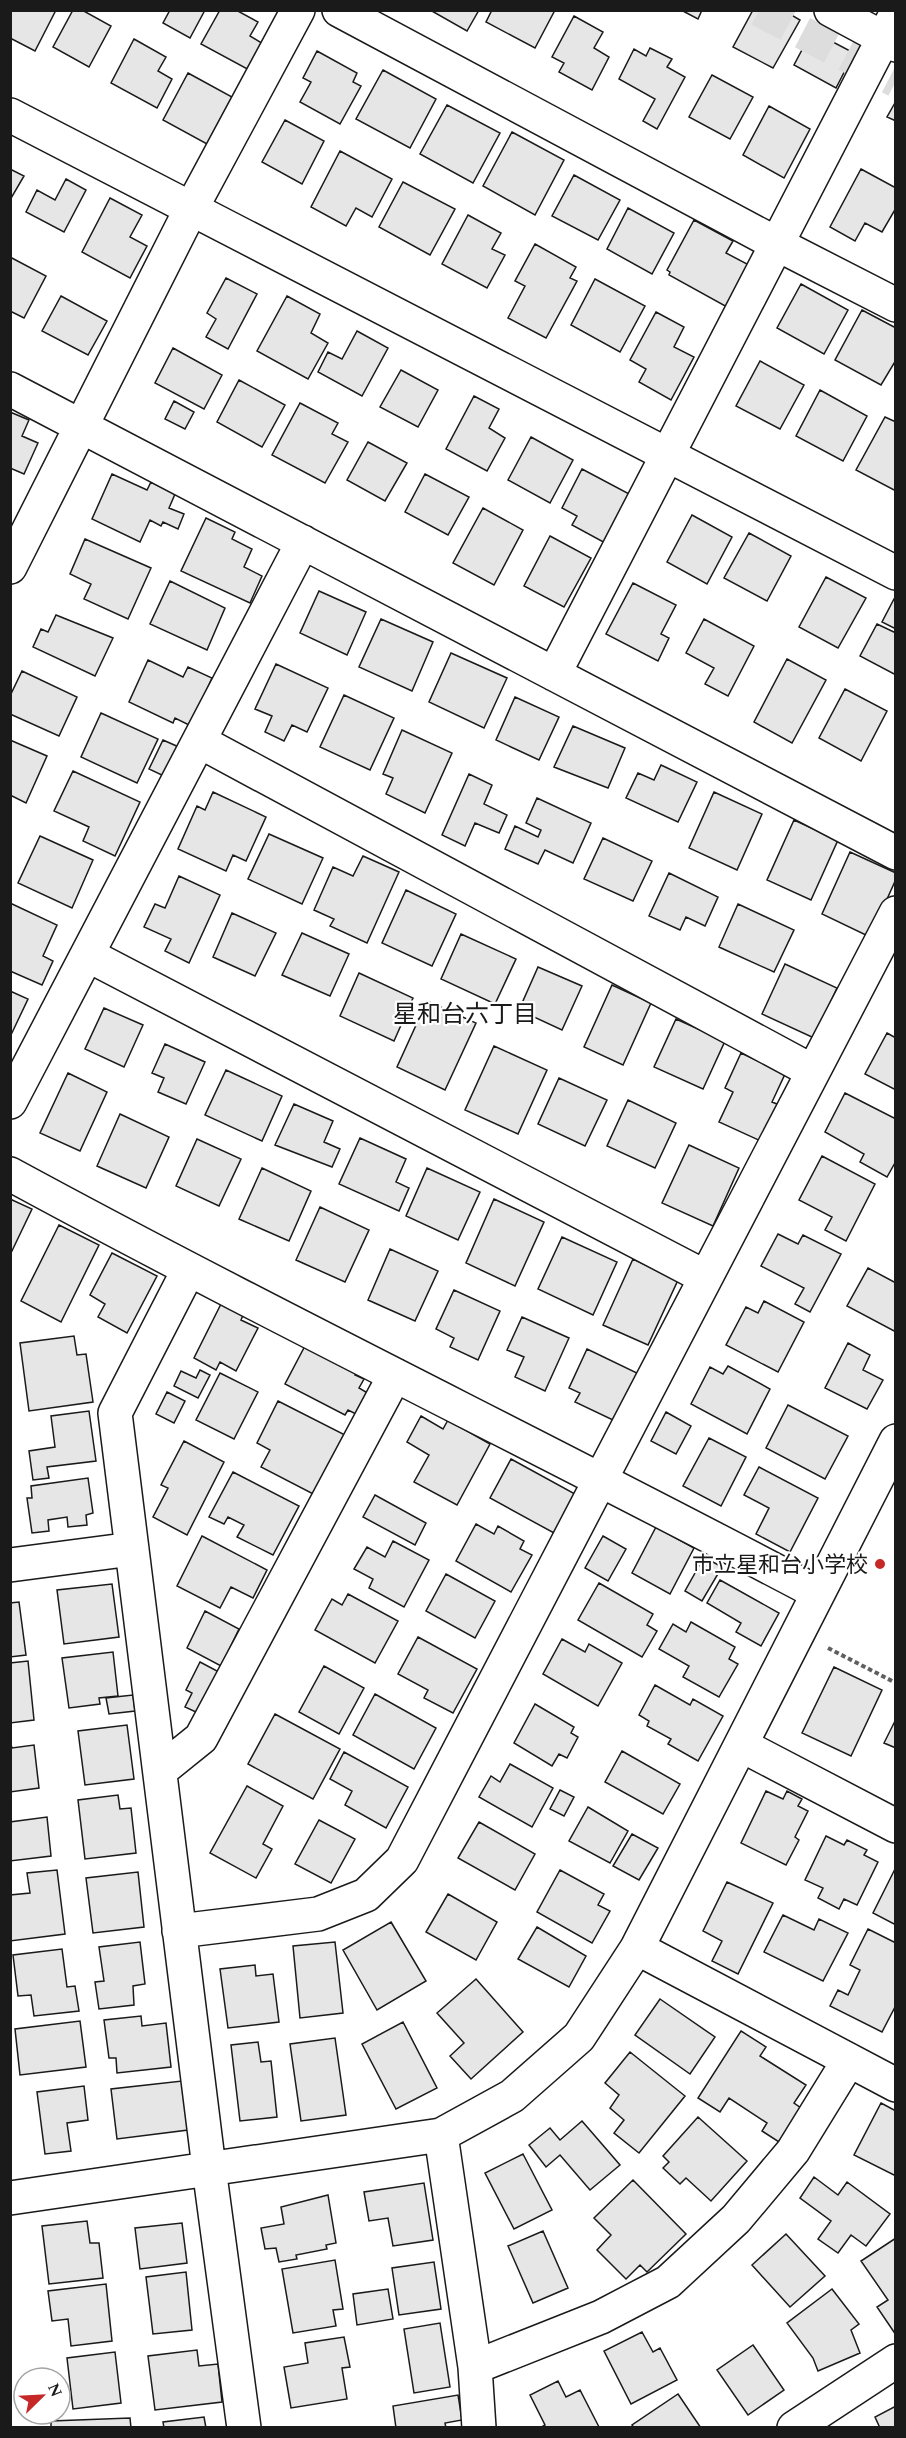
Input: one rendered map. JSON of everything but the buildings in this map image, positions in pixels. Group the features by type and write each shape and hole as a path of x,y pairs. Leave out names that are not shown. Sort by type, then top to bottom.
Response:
{"street":[{"path":"10,567 191,209 298,10"},
{"path":"339,10 775,243 896,305"},
{"path":"554,674 775,243 891,32 831,10"},
{"path":"10,115 896,573"},
{"path":"10,389 896,853"},
{"path":"10,1102 303,542"},
{"path":"199,741 812,1071"},
{"path":"179,1931 318,1914 366,1895 402,1860 599,1477 896,913"},
{"path":"87,955 705,1277"},
{"path":"10,1174 189,1270 599,1477 818,1593"},
{"path":"189,1270 115,1413 208,2169 244,2427"},
{"path":"160,1771 201,1738 395,1375"},
{"path":"10,2198 441,2135 512,2096 579,2037 637,1948 896,1441"},
{"path":"10,1565 132,1549"},
{"path":"741,1745 896,1826"},
{"path":"637,1948 896,2085"},
{"path":"475,2367 601,2317 668,2282 736,2219 793,2151 849,2060"},
{"path":"441,2135 475,2367 479,2427"},
{"path":"794,2427 896,2361"}],"path":[{"path":"798,1632 896,1683"}],"tunnel":[{"path":"759,10 896,81"}],"place":[{"name":"市立星和台小学校","path":"880,1564"}],"district":[{"name":"星和台六丁目","path":"465,1014"}]}
